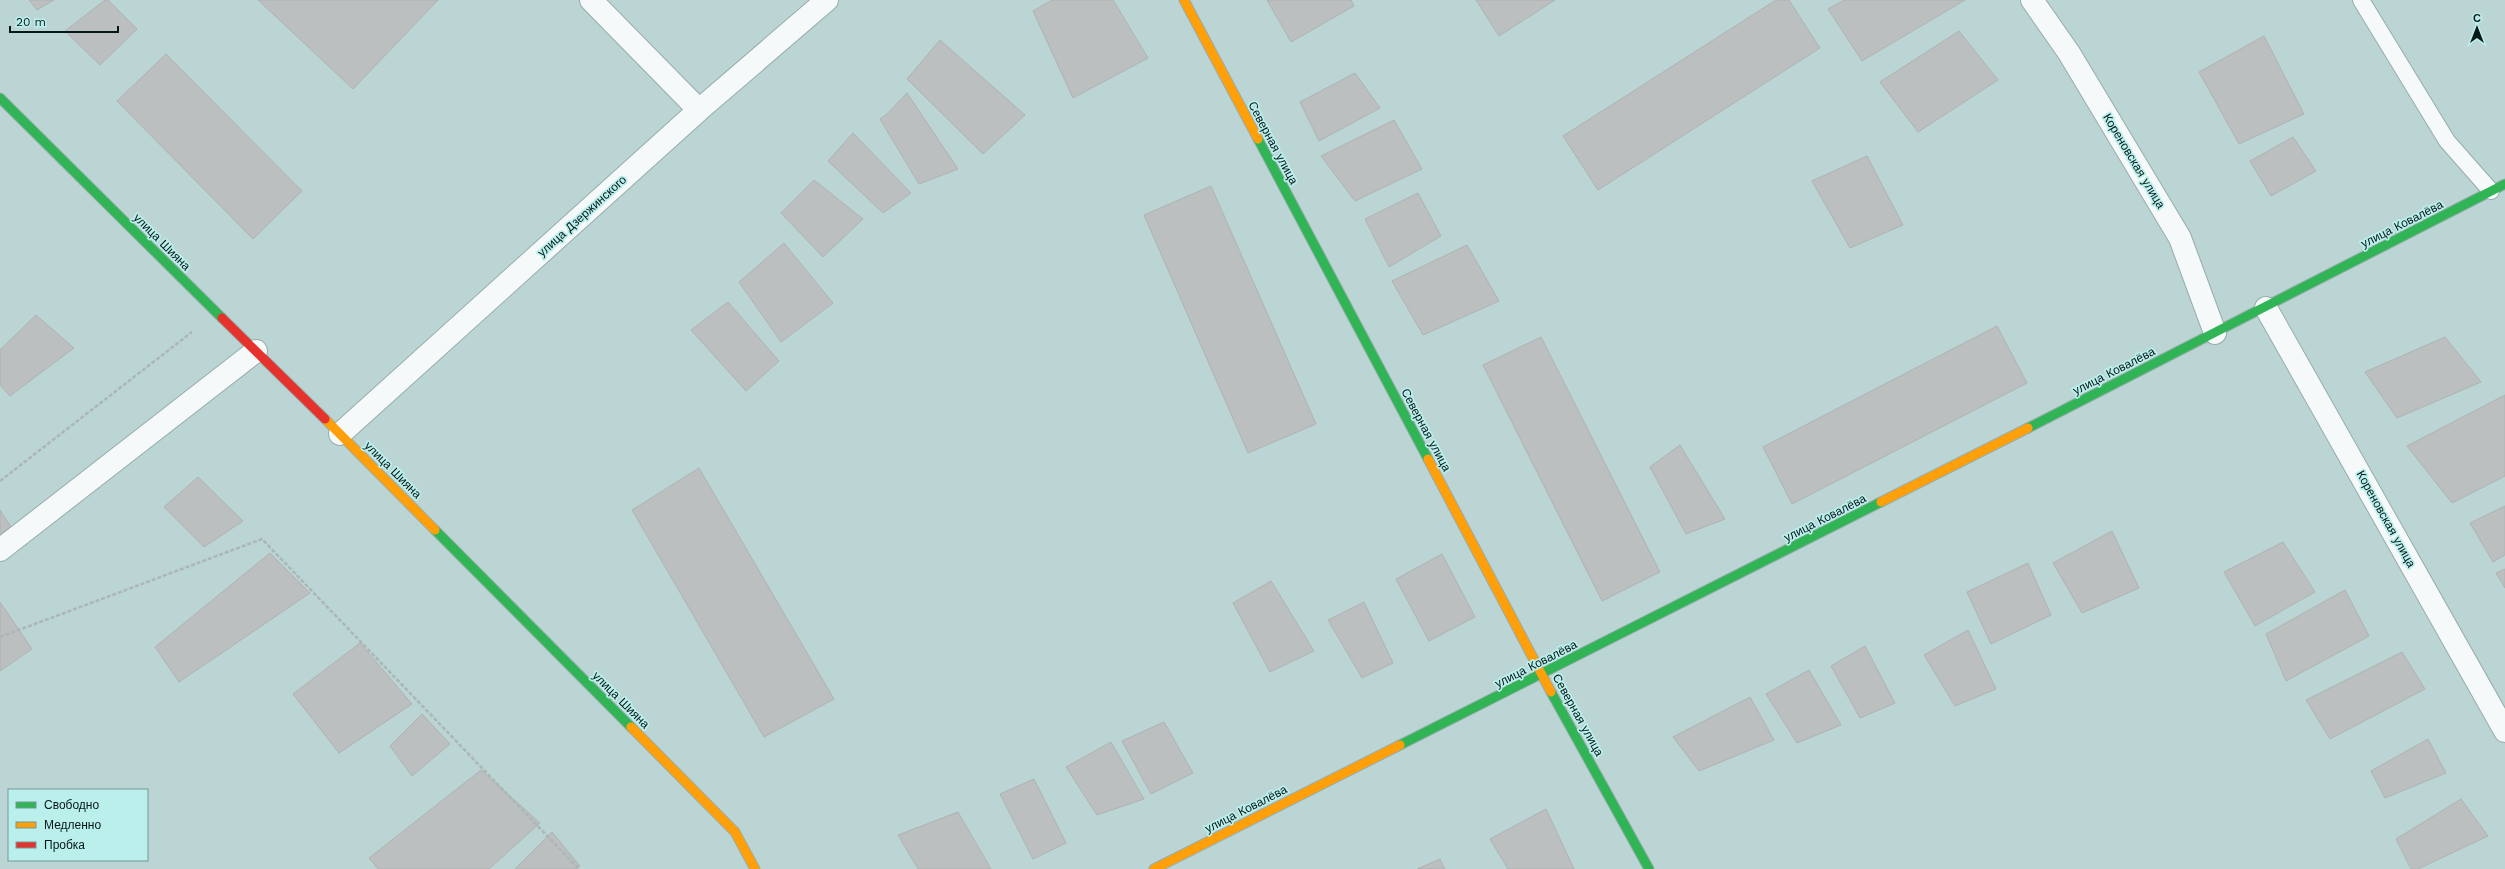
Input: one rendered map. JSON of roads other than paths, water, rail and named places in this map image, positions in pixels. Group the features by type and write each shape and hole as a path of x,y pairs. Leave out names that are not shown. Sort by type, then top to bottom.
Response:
{"street":[{"path":"591,0 699,110"},
{"name":"улица Дзержинского","path":"340,434 699,110 827,0"},
{"name":"Северная улица","path":"1184,0 1542,675 1649,869"},
{"name":"Кореновская улица","path":"2032,0 2069,53 2180,238 2215,333"},
{"name":"улица Шияна","path":"0,98 340,434 735,832 755,869"},
{"name":"улица Ковалёва","path":"1154,869 1542,675 2266,308 2498,188"},
{"name":"Кореновская улица","path":"2266,308 2505,731"},
{"path":"0,550 256,351"}],"lane":[{"path":"2361,0 2447,141 2498,188"}]}
